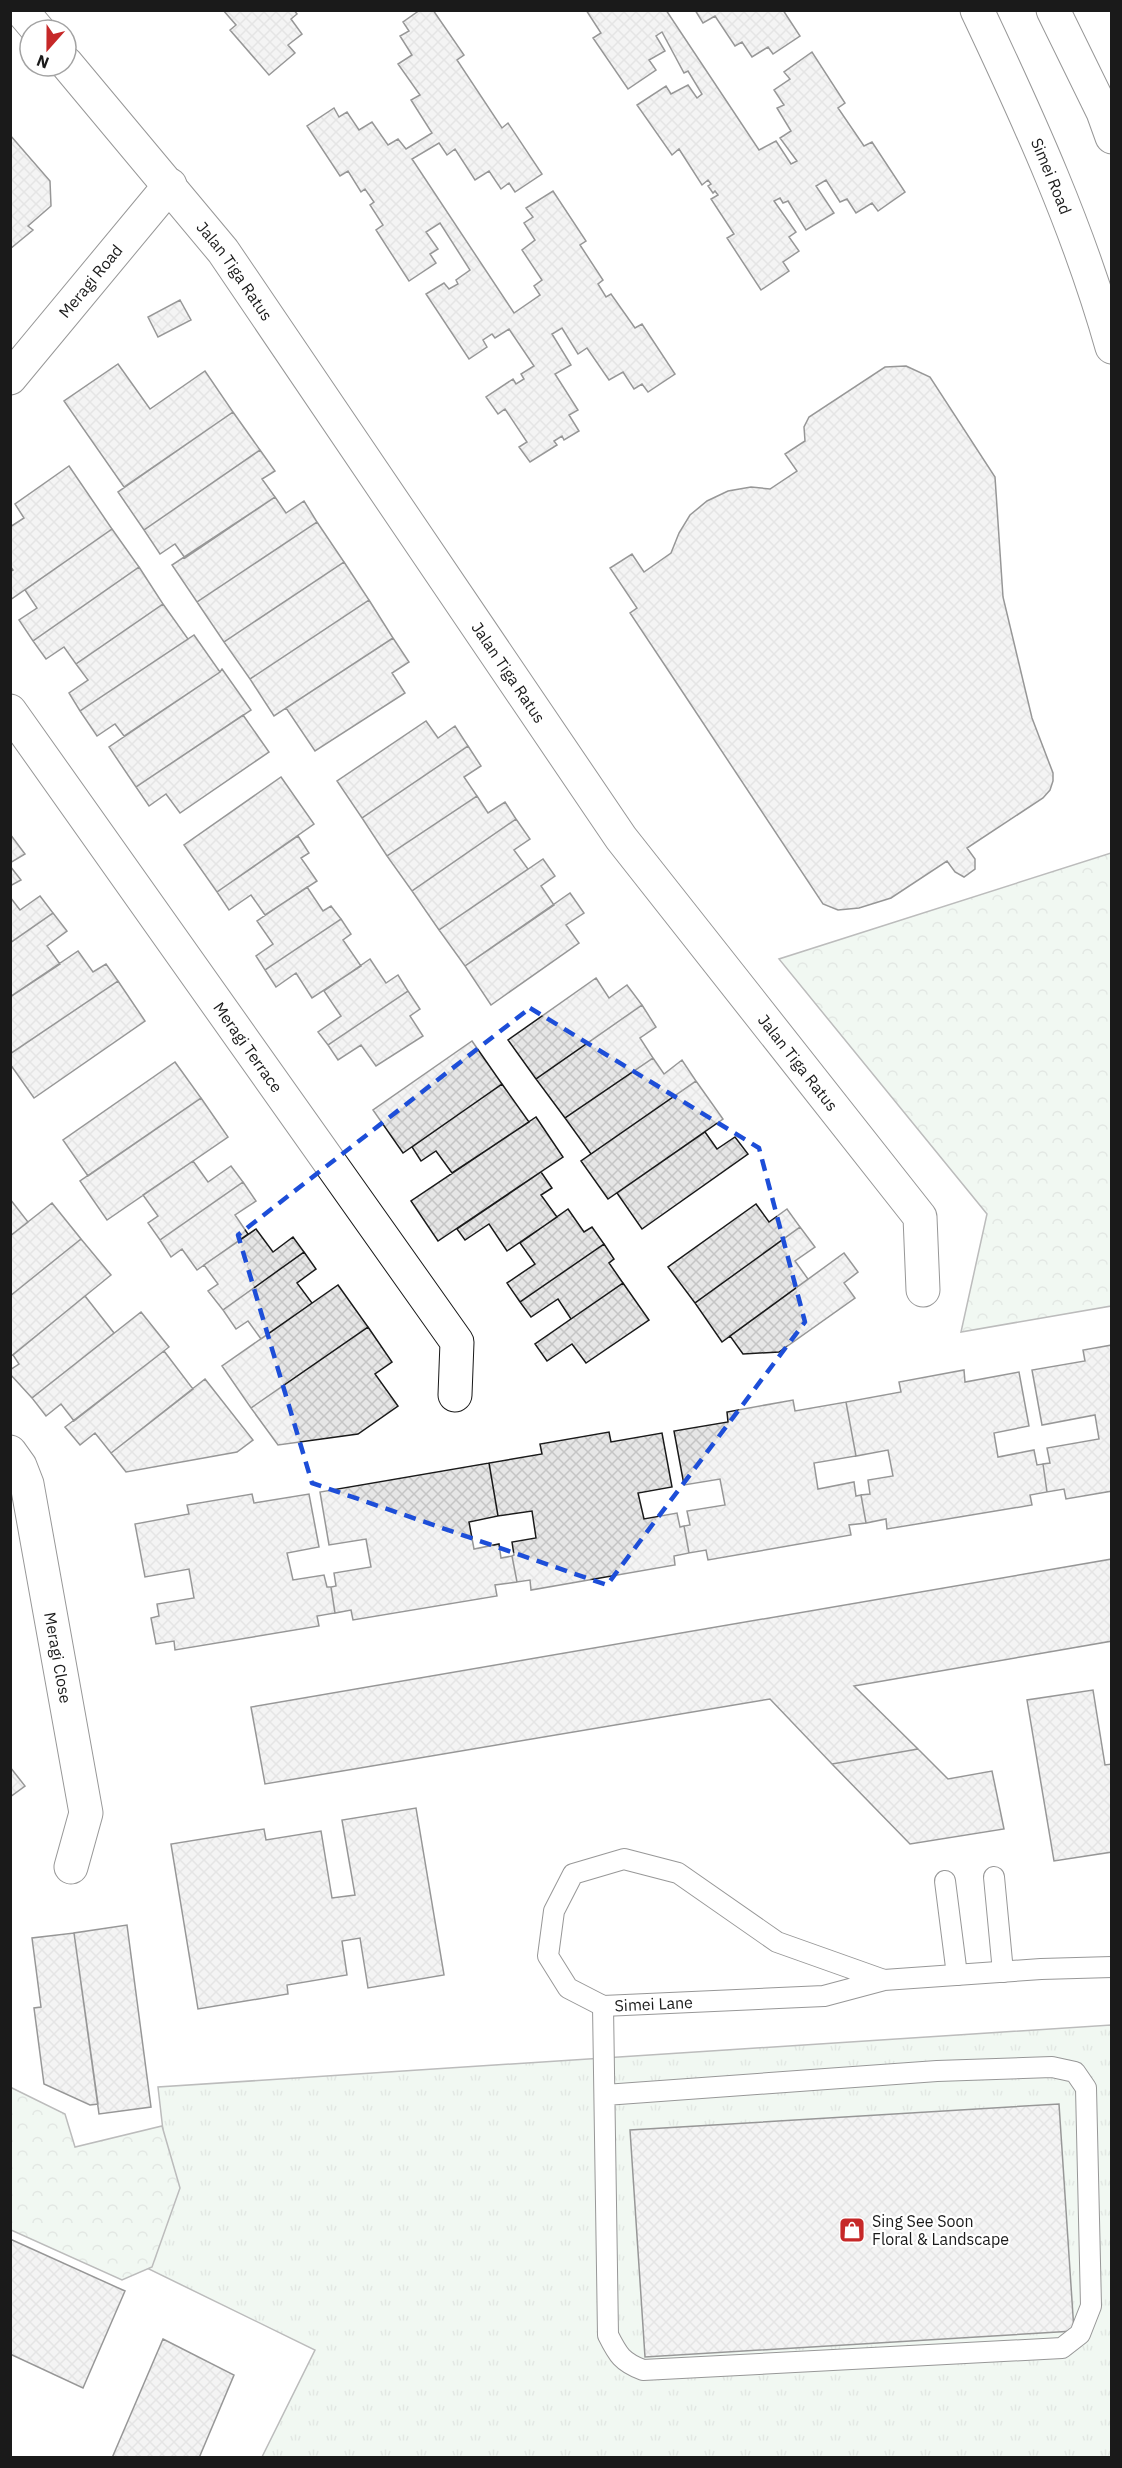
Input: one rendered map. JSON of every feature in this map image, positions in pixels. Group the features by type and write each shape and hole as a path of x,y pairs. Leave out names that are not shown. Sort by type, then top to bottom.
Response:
{"street":[{"name":"Simei Road","path":"977,10 1036,137 1097,296 1112,347"},
{"path":"1053,10 1103,112 1112,137"},
{"name":"Jalan Tiga Ratus","path":"78,77 224,251 621,838 920,1217 923,1290"},
{"name":"Meragi Road","path":"10,378 170,185"},
{"name":"Meragi Terrace","path":"10,711 457,1342 455,1395"},
{"name":"Meragi Close","path":"10,1452 21,1466 27,1484 86,1813 71,1867"}],"lane":[{"name":"Simei Lane","path":"884,1980 841,1967 777,1942 678,1874 624,1859 573,1874 554,1911 548,1956 568,1988 603,2006 824,1996 884,1980 1112,1967"},
{"path":"994,1877 1003,1972"},
{"path":"945,1881 957,1975"},
{"path":"603,2006 608,2335 622,2359 628,2364 643,2370 1062,2348 1080,2334 1091,2306 1086,2088 1075,2072 1052,2067 937,2071 605,2096"}],"highlighted area":[{"path":"530,1008 759,1148 805,1322 607,1585 312,1483 238,1235"}],"green space":[{"path":"1111,853 1111,1306 961,1332 987,1214 779,959"},
{"path":"1111,2025 1111,2457 262,2457 315,2350 114,2252 165,2148 158,2087"},
{"path":"10,2087 65,2114 75,2147 162,2126 180,2188 152,2267 122,2280 11,2230"}],"building":[{"path":"223,10 294,10 297,14 291,19 302,34 288,45 295,53 269,75 230,30 236,25"},
{"path":"420,10 433,10 464,55 457,60 502,128 508,123 542,174 515,192 509,183 501,189 489,171 475,180 455,149 447,155 439,143 412,159 514,313 540,295 534,286 542,280 522,250 535,240 524,223 533,217 526,208 553,191 586,241 580,245 603,280 598,284 606,297 611,294 635,328 642,324 675,374 648,392 642,384 634,389 623,372 609,380 587,348 578,354 562,328 552,334 571,365 555,374 578,410 569,415 579,431 564,440 562,436 554,441 557,445 530,462 519,447 527,442 505,409 498,414 486,397 513,379 516,384 524,379 521,374 534,366 509,329 495,338 492,334 483,340 487,347 469,359 426,294 444,283 449,289 458,284 456,280 470,270 440,223 426,232 438,249 430,254 436,263 409,281 376,230 383,225 370,205 374,202 365,189 361,192 348,171 340,176 307,126 334,108 339,117 347,112 359,130 372,122 388,145 398,139 406,149 432,133 411,100 420,95 398,64 412,55 400,36 409,31 403,22"},
{"path":"586,10 666,10 759,150 776,141 791,164 797,161 780,138 791,131 777,108 784,105 774,90 790,79 784,72 812,52 845,103 838,108 864,146 872,142 905,192 878,211 872,203 856,213 847,199 840,202 826,180 816,186 834,213 806,230 788,201 783,203 780,198 774,201 796,232 789,237 799,251 783,262 789,271 761,290 727,238 734,234 711,199 718,195 715,191 713,193 708,186 711,184 708,180 702,185 679,149 672,155 637,105 666,86 671,94 688,85 697,98 702,94 688,71 684,73 662,32 656,36 665,51 649,60 656,70 628,89 593,38 601,33"},
{"path":"695,10 783,10 800,36 773,54 768,47 752,57 742,42 735,46 715,16 703,23"},
{"path":"10,135 50,181 51,206 28,226 33,230 10,249"},
{"path":"180,300 191,320 158,337 148,317"},
{"path":"118,364 150,409 205,371 233,412 124,487 64,401"},
{"path":"906,366 930,377 995,477 1003,597 1032,718 1053,773 1053,781 1050,790 1043,798 967,848 975,859 975,869 964,877 955,872 947,861 891,898 859,908 838,910 823,904 630,613 637,608 610,568 632,554 644,572 671,553 690,515 707,501 728,491 751,487 770,489 797,471 785,454 805,441 804,427 809,417 885,367"},
{"path":"233,412 260,450 144,530 118,492"},
{"path":"260,450 275,471 262,479 275,497 185,558 175,544 160,554 144,530"},
{"path":"69,466 112,529 10,600 10,572 13,570 10,566 10,527 24,518 15,504"},
{"path":"275,497 286,513 304,501 317,522 197,602 172,565"},
{"path":"317,522 344,562 224,642 197,602"},
{"path":"112,529 139,567 33,641 19,620 37,608 25,590"},
{"path":"344,562 369,600 250,679 224,642"},
{"path":"139,567 163,604 76,664 64,647 46,659 33,641"},
{"path":"369,600 393,638 274,716 250,679"},
{"path":"163,604 188,639 80,711 69,693 88,680 76,664"},
{"path":"194,635 220,672 124,736 115,724 97,736 80,711"},
{"path":"393,638 409,662 392,673 405,693 315,751 286,708"},
{"path":"222,669 251,710 136,787 109,747"},
{"path":"243,715 269,752 180,813 166,794 149,806 136,787"},
{"path":"426,721 438,738 455,726 468,746 362,818 337,781"},
{"path":"468,746 481,766 464,777 477,796 387,856 362,818"},
{"path":"281,777 314,824 217,892 184,845"},
{"path":"477,796 488,813 505,802 516,819 412,891 387,856"},
{"path":"516,819 530,839 514,850 528,869 439,930 412,891"},
{"path":"10,834 25,854 10,863"},
{"path":"298,836 309,853 301,858 317,881 265,915 251,895 229,910 217,892"},
{"path":"543,859 555,876 541,886 554,905 465,966 439,930"},
{"path":"10,866 21,880 10,886"},
{"path":"307,887 323,911 331,906 341,919 265,970 256,956 273,944 257,921"},
{"path":"570,893 584,913 566,925 579,943 491,1005 465,966"},
{"path":"40,896 53,913 10,943 10,897 20,910"},
{"path":"53,913 67,931 47,946 60,964 10,997 10,943"},
{"path":"341,919 351,934 343,940 361,966 312,998 296,973 276,987 265,970"},
{"path":"78,951 93,972 106,964 118,981 10,1054 10,997"},
{"path":"370,959 386,983 398,975 408,991 328,1045 318,1032 341,1016 324,991"},
{"path":"596,978 609,998 627,985 642,1005 536,1079 508,1040"},
{"path":"118,981 145,1021 34,1098 10,1064 10,1054"},
{"path":"408,991 420,1009 410,1016 423,1036 376,1066 361,1045 338,1060 328,1045"},
{"path":"642,1005 656,1027 640,1038 653,1058 565,1118 536,1079"},
{"path":"472,1041 502,1084 403,1153 373,1110"},
{"path":"653,1058 664,1074 682,1060 696,1081 591,1154 565,1118"},
{"path":"175,1062 201,1098 88,1176 63,1140"},
{"path":"696,1081 723,1119 608,1199 581,1161"},
{"path":"502,1084 529,1122 452,1173 436,1151 421,1161 412,1147"},
{"path":"201,1098 228,1137 107,1220 80,1181"},
{"path":"536,1117 563,1157 438,1241 411,1201"},
{"path":"705,1132 717,1149 735,1137 748,1154 642,1229 617,1193"},
{"path":"193,1161 208,1182 231,1166 243,1182 160,1240 148,1223 158,1216 143,1195"},
{"path":"541,1172 552,1188 541,1195 557,1217 507,1251 489,1224 465,1240 457,1229"},
{"path":"243,1182 256,1201 235,1215 248,1234 197,1270 182,1249 171,1257 160,1240"},
{"path":"10,1199 28,1222 10,1236"},
{"path":"52,1203 81,1239 10,1296 10,1236"},
{"path":"756,1204 769,1222 787,1209 800,1227 695,1303 668,1267"},
{"path":"568,1209 584,1232 592,1227 604,1244 520,1302 507,1283 535,1264 520,1243"},
{"path":"800,1227 815,1247 795,1261 808,1279 722,1342 695,1303"},
{"path":"256,1229 273,1252 293,1237 304,1252 223,1310 208,1291 218,1284 204,1265"},
{"path":"81,1239 111,1275 10,1357 10,1296"},
{"path":"604,1244 614,1259 609,1263 623,1283 571,1319 558,1299 531,1317 520,1302"},
{"path":"304,1252 316,1269 297,1283 312,1303 261,1339 248,1321 236,1329 223,1310"},
{"path":"844,1253 858,1272 844,1283 855,1298 779,1352 743,1354 730,1336"},
{"path":"623,1283 649,1320 586,1363 572,1344 547,1361 535,1344"},
{"path":"338,1285 368,1327 251,1408 222,1366"},
{"path":"85,1296 114,1333 32,1398 10,1374 10,1370 19,1364 13,1355"},
{"path":"141,1312 169,1347 74,1421 61,1404 46,1416 32,1398"},
{"path":"368,1327 392,1362 375,1374 398,1406 358,1434 278,1445 251,1408"},
{"path":"1112,1345 1112,1491 1066,1499 1064,1489 1047,1492 1043,1464 1050,1463 1047,1448 1099,1439 1095,1415 1042,1425 1032,1370 1085,1361 1083,1350"},
{"path":"164,1351 193,1389 111,1453 95,1433 80,1445 65,1427"},
{"path":"964,1370 965,1382 1019,1372 1029,1426 994,1433 998,1457 1034,1450 1037,1465 1043,1464 1047,1492 1030,1495 1032,1505 887,1529 886,1519 866,1523 861,1495 870,1494 868,1480 893,1476 888,1450 856,1456 846,1402 901,1392 899,1382"},
{"path":"205,1379 253,1440 237,1452 126,1472 111,1453"},
{"path":"793,1400 795,1411 846,1402 856,1456 814,1463 818,1489 854,1482 856,1496 861,1495 866,1523 849,1525 851,1535 708,1560 706,1550 689,1553 684,1526 690,1525 687,1511 725,1505 720,1479 684,1485 674,1431 728,1422 727,1412"},
{"path":"609,1432 611,1442 662,1433 672,1487 638,1493 644,1519 677,1513 680,1527 684,1526 689,1553 674,1556 675,1565 531,1590 530,1580 517,1582 512,1542 536,1538 532,1511 498,1516 489,1463 542,1454 540,1444"},
{"path":"489,1463 498,1516 469,1522 474,1549 499,1544 501,1558 512,1556 517,1582 495,1585 497,1596 353,1620 351,1610 335,1613 331,1587 336,1586 334,1573 371,1567 366,1539 329,1545 320,1492"},
{"path":"252,1494 254,1503 309,1494 319,1547 287,1553 293,1580 324,1575 327,1587 331,1587 335,1613 317,1616 319,1626 175,1650 174,1641 156,1644 151,1618 159,1616 157,1604 194,1598 189,1569 145,1577 135,1524 189,1514 187,1505"},
{"path":"1112,1559 1112,1641 854,1686 918,1749 832,1764 770,1699 265,1784 251,1707"},
{"path":"1093,1690 1105,1765 1112,1764 1112,1852 1054,1861 1027,1700"},
{"path":"918,1749 948,1779 992,1771 1004,1829 910,1844 832,1764"},
{"path":"10,1767 25,1786 10,1797"},
{"path":"416,1808 444,1975 368,1988 360,1938 342,1941 347,1975 287,1985 288,1994 198,2009 171,1844 264,1829 266,1840 321,1831 332,1898 355,1895 342,1820"},
{"path":"127,1925 151,2107 99,2114 74,1933"},
{"path":"74,1933 98,2104 90,2105 44,2084 34,2008 41,2007 32,1938"},
{"name":"Sing See Soon Floral & Landscape","path":"1059,2104 1074,2331 645,2357 630,2130"},
{"path":"10,2239 125,2291 83,2388 10,2354"},
{"path":"163,2339 234,2375 199,2458 112,2458"}],"place":[{"name":"Sing See Soon Floral & Landscape","path":"852,2230"}]}
